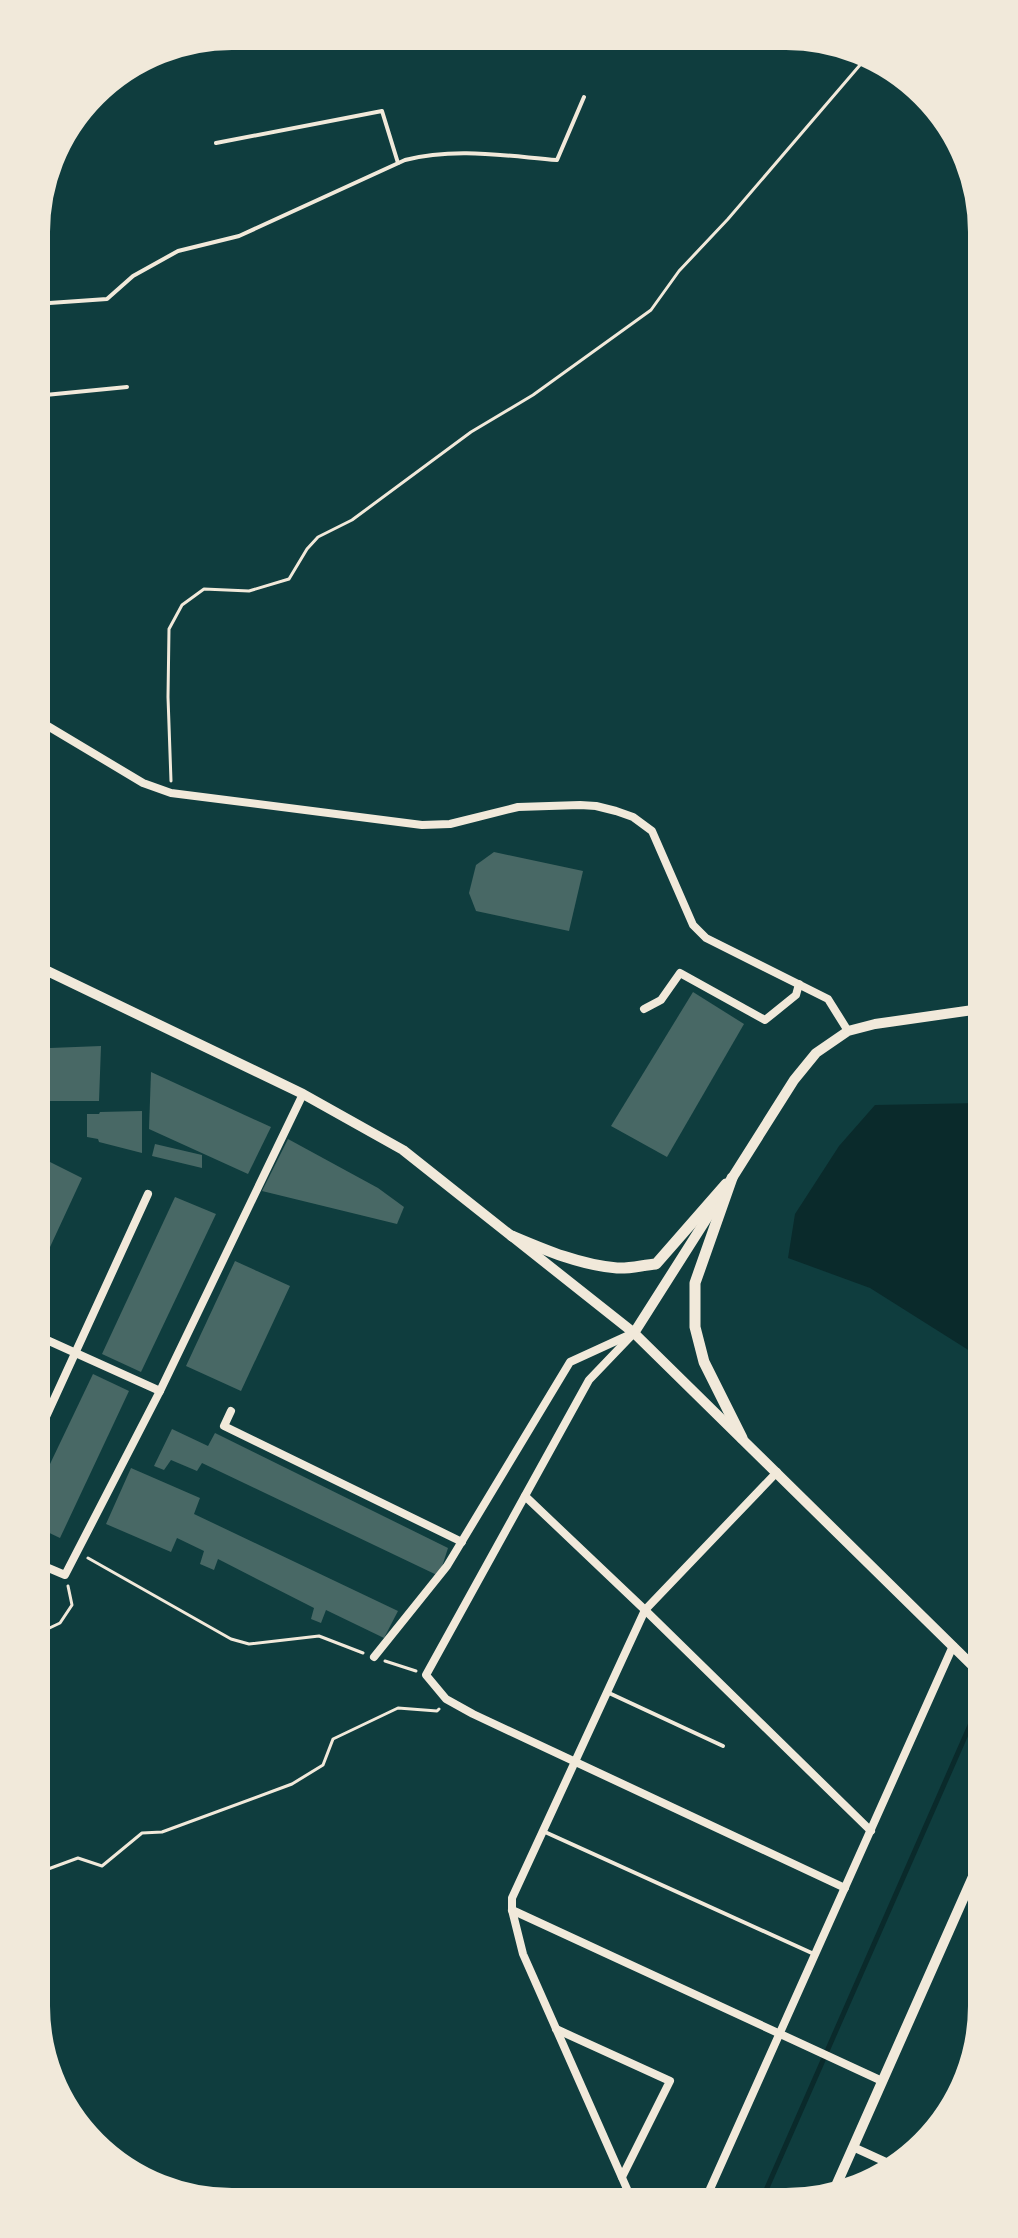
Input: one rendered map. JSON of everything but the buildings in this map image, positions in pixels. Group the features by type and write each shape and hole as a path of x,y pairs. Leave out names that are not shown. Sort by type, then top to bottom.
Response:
{"main road":[{"path":"512,1236 554,1254 594,1264 620,1268 656,1264 732,1178"},
{"path":"732,1178 695,1283 695,1327 704,1362 742,1438"}],"street":[{"path":"48,726 143,783 171,793 422,825 450,824 518,807 596,806 633,817 652,831 693,925 706,938 828,999 848,1031"},
{"path":"48,972 303,1094 403,1150 634,1333 970,1663"},
{"path":"644,1009 661,1000 680,973 765,1020 796,995 799,984"},
{"path":"845,1888 446,1699 426,1675 589,1380 634,1333 794,1080 816,1053 848,1031 875,1024 970,1010"},
{"path":"48,1568 65,1575 78,1552 160,1391 303,1094"},
{"path":"48,1412 148,1194"},
{"path":"374,1657 447,1566 570,1362 634,1333"},
{"path":"48,1341 160,1391"},
{"path":"231,1411 224,1426 462,1542"},
{"path":"628,2190 523,1954 512,1898 645,1610 777,1472"},
{"path":"525,1496 871,1831"},
{"path":"710,2190 953,1646"},
{"path":"837,2182 970,1883"},
{"path":"512,1910 882,2081"},
{"path":"556,2029 670,2081 622,2177"},
{"path":"853,2147 884,2161"}],"lane":[{"path":"48,303 107,299 133,276 178,251 239,236 398,163 424,155 457,152 557,160 584,97"},
{"path":"216,143 382,111 398,163"},
{"path":"48,395 127,387"},
{"path":"607,1692 723,1746"},
{"path":"543,1831 815,1955"}],"path":[{"path":"171,793 169,629 182,605 204,589 249,591 289,579 318,537 352,520 471,432 533,395 651,310 679,271 728,219 861,64"},
{"path":"78,1552 231,1639 249,1644 319,1636 426,1675"},
{"path":"48,1629 60,1623 72,1605 65,1575"},
{"path":"48,1869 78,1858 102,1866 142,1833 162,1832 292,1784 323,1765 333,1739 371,1719 398,1708 437,1711 446,1699"}],"water":[{"path":"970,1103 970,1351 870,1288 788,1258 795,1214 839,1146 875,1105"}],"waterway":[{"path":"766,2190 970,1725"}]}
